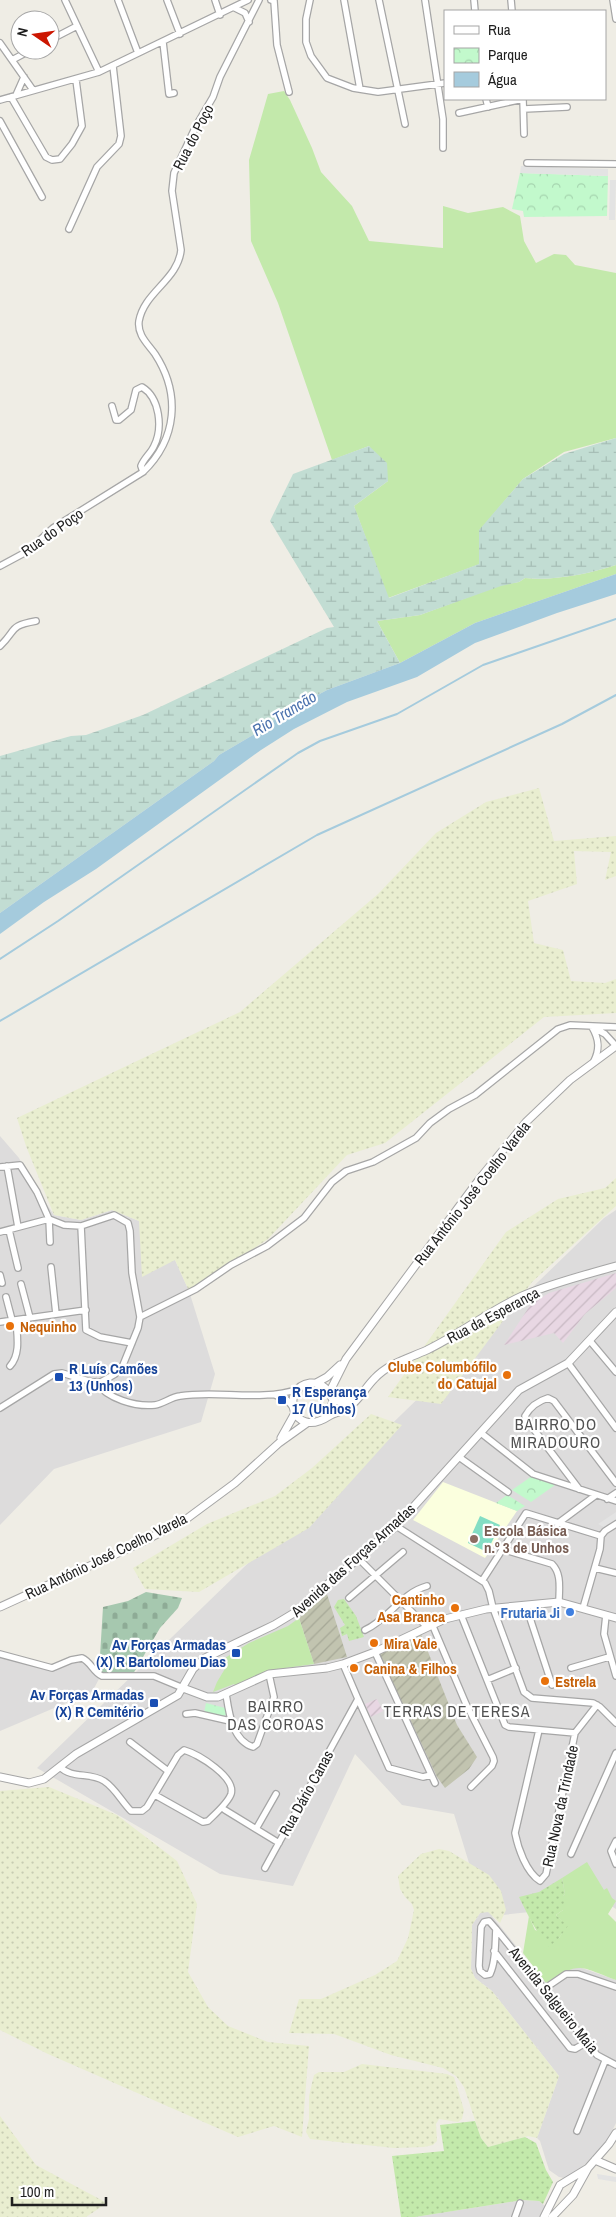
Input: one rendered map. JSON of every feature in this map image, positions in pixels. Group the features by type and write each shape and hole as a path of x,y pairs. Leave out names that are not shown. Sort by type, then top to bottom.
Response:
{"street":[{"path":"66,0 98,72"},
{"path":"118,0 138,54"},
{"path":"167,0 180,34"},
{"path":"215,0 220,15"},
{"path":"0,100 76,80 113,66 248,0"},
{"name":"Rua do Poço","path":"0,566 28,551 53,528 143,472 164,447 170,429 172,411 170,390 164,371 155,354 145,342 139,322 142,311 174,272 180,260 181,250 172,191 174,173 196,126 213,97 220,77 260,0"},
{"path":"271,0 274,1 277,45 289,92"},
{"path":"310,0 306,42 311,56 327,78 335,83 378,92 444,83"},
{"path":"344,0 360,89"},
{"path":"379,0 406,124"},
{"path":"425,0 443,120 443,148"},
{"path":"614,0 616,19"},
{"path":"235,8 245,13 249,22"},
{"path":"60,35 77,26"},
{"path":"163,42 169,94 174,93"},
{"path":"0,43 10,57"},
{"path":"12,60 33,90"},
{"path":"69,229 97,167 119,144 121,136 113,66"},
{"path":"13,96 24,77"},
{"path":"13,96 46,157 52,160 60,159 72,144 82,126 76,80"},
{"path":"486,100 488,107"},
{"path":"459,113 519,100"},
{"path":"523,100 524,134"},
{"path":"524,109 567,107"},
{"path":"0,121 42,197"},
{"path":"527,163 616,164"},
{"path":"112,406 116,420 119,420 132,410 136,390 142,387 158,409 158,434 155,444 141,466 143,472"},
{"path":"0,646 11,631 20,624 36,621"},
{"path":"140,1318 196,1289 231,1265 267,1246 304,1218 332,1182 346,1171 373,1162 416,1138 430,1123 449,1109 475,1095 558,1028 570,1025 616,1027"},
{"path":"592,1027 605,1034 616,1046"},
{"path":"592,1027 597,1037 598,1048 594,1061"},
{"name":"Rua António José Coelho Varela","path":"316,1383 327,1377 346,1359 480,1177 526,1122 570,1080 616,1046"},
{"path":"0,1167 20,1165 37,1192 49,1219 50,1242"},
{"path":"7,1166 18,1227"},
{"path":"0,1232 49,1219 64,1226 82,1226 114,1215 128,1223 132,1273 140,1318 123,1365 108,1379 96,1382 62,1373 42,1377 0,1408"},
{"path":"82,1226 86,1330 100,1337 132,1343"},
{"path":"9,1230 18,1268"},
{"name":"Rua da Esperança","path":"329,1416 351,1407 380,1372 395,1362 426,1350 522,1296 616,1266"},
{"path":"51,1267 56,1314"},
{"path":"0,1275 2,1284"},
{"path":"22,1284 30,1318"},
{"path":"6,1297 14,1320 18,1344 10,1366"},
{"path":"0,1322 86,1310"},
{"name":"Avenida das Forças Armadas","path":"0,1777 34,1783 44,1779 76,1754 175,1696 183,1688 193,1669 200,1662 288,1618 396,1526 519,1390 568,1363 616,1312"},
{"path":"590,1341 616,1372"},
{"name":"Rua António José Coelho Varela","path":"331,1397 346,1359"},
{"path":"568,1363 616,1428"},
{"path":"96,1382 100,1388 120,1400 156,1405 180,1396 275,1395 298,1389 309,1383 323,1386 331,1397 347,1403 357,1399"},
{"path":"294,1409 294,1394 298,1389"},
{"path":"275,1395 288,1400 300,1420 307,1423 321,1422 329,1416 331,1397"},
{"path":"579,1489 525,1416 528,1410 541,1400 551,1399 616,1483"},
{"name":"Rua António José Coelho Varela","path":"279,1443 294,1409"},
{"name":"Rua António José Coelho Varela","path":"0,1607 140,1543 185,1520 235,1483 279,1443 307,1423"},
{"path":"480,1433 534,1474 616,1501"},
{"path":"459,1457 508,1492"},
{"path":"607,1498 616,1492"},
{"path":"557,1524 596,1495"},
{"path":"482,1581 526,1513 601,1536"},
{"path":"583,1608 602,1542 601,1536 616,1524"},
{"path":"396,1526 482,1581 489,1591 492,1608 524,1692 532,1698 597,1705 616,1723"},
{"path":"502,1549 552,1564 559,1576 559,1602"},
{"path":"350,1598 404,1552"},
{"path":"359,1559 401,1601 429,1625 493,1757 492,1766 471,1787"},
{"path":"595,1568 616,1573"},
{"path":"365,1630 374,1626 412,1592 427,1586"},
{"path":"0,1654 52,1668 80,1658 89,1662 98,1674 102,1676 154,1676 213,1698 269,1674 327,1668 343,1664 376,1652 429,1625 492,1608 559,1602 616,1618"},
{"path":"526,1606 552,1685"},
{"path":"461,1615 505,1725 575,1733"},
{"path":"606,1615 604,1634 609,1657 616,1676"},
{"path":"376,1652 435,1783"},
{"path":"571,1668 609,1657"},
{"path":"343,1664 390,1768 422,1777 431,1775"},
{"path":"487,1680 516,1668"},
{"path":"226,1694 230,1721 235,1730 252,1747 257,1744 274,1697 269,1674"},
{"name":"Rua Dário Canas","path":"265,1868 358,1699"},
{"name":"Rua Nova da Trindade","path":"539,1730 515,1833 518,1845 531,1873 540,1881 546,1874 575,1733 597,1705"},
{"path":"186,1714 195,1713 230,1721"},
{"path":"130,1742 168,1771"},
{"path":"60,1767 71,1774 92,1776 105,1782 131,1811 142,1811 147,1807 181,1751 187,1751 208,1762 230,1783 230,1796 208,1821 203,1822 155,1794"},
{"path":"572,1854 616,1753"},
{"path":"256,1829 276,1794"},
{"path":"225,1810 279,1843"},
{"path":"616,1841 611,1851 616,1864"},
{"name":"Avenida Salgueiro Maia","path":"496,1929 493,1968 490,1974 485,1975 480,1971 481,1927 484,1922 489,1921 496,1929 544,1988 596,2055 616,2065"},
{"path":"494,1951 570,2048 574,2049 587,2042"},
{"path":"544,1988 566,1974 578,1974 616,1987"},
{"path":"577,2131 605,2061"},
{"path":"552,2217 574,2192 588,2168 616,2133"},
{"path":"595,2160 616,2169"},
{"path":"544,2217 558,2189 565,2182 588,2168"},
{"path":"565,2182 572,2184 574,2192"},
{"path":"558,2189 561,2196 568,2198"},
{"path":"515,2217 520,2203"}],"shaded area":[{"path":"521,166 608,169 608,176 520,173"},
{"path":"610,180 616,180 615,220 609,220"},
{"path":"539,788 554,841 616,836 616,876 605,880 611,852 574,851 577,884 528,901 534,943 563,950 571,981 605,983 616,979 616,1013 544,1017 385,1143 347,1155 268,1239 189,1291 175,1260 142,1277 139,1221 112,1210 81,1220 54,1215 26,1146 17,1118 240,1012 378,894 436,833 486,802"},
{"path":"0,1136 19,1158 35,1187 54,1215 81,1220 112,1210 139,1221 175,1260 189,1291 215,1374 201,1422 54,1469 0,1525"},
{"path":"616,1178 616,1206 532,1282 441,1404 388,1397 506,1232 558,1199 605,1188"},
{"path":"616,1210 616,1909 608,1904 492,1916 545,1982 569,1969 579,1967 616,1980 616,2123 607,2141 598,2152 578,2171 564,2178 549,2170 540,2141 537,2138 559,2076 492,1991 475,1978 471,1969 472,1925 480,1913 484,1912 454,1814 402,1805 355,1754 293,1886 220,1874 37,1768 604,1218"},
{"path":"616,1273 616,1288 585,1314 563,1343 554,1333 504,1345 531,1304 549,1293"},
{"path":"371,1414 402,1425 309,1528 199,1592 145,1589 133,1568 207,1524 275,1496 312,1468"},
{"name":"Escola Básica n.º 3 de Unhos","path":"443,1482 517,1511 485,1558 413,1520"},
{"path":"616,1512 616,1519 604,1527 598,1524"},
{"path":"327,1594 347,1657 314,1664 299,1618"},
{"path":"421,1634 457,1725 477,1757 469,1769 445,1788 437,1777 379,1653"},
{"path":"0,1658 50,1669 75,1662 84,1663 99,1679 92,1692 0,1731"},
{"path":"377,1699 383,1711 371,1717 365,1704"},
{"path":"49,1787 117,1815 177,1861 197,1904 188,1972 208,2007 228,2026 268,2042 309,2046 302,2137 274,2126 238,2137 48,2054 0,2030 0,1791"},
{"path":"439,1849 449,1851 489,1875 501,1891 506,1910 500,1923 488,1912 480,1913 472,1925 471,1969 475,1978 492,1991 559,2076 537,2138 528,2136 488,2147 481,2138 464,2087 456,2076 443,2068 391,2055 334,2034 289,2033 299,1999 321,1999 375,1975 397,1961 408,1938 414,1910 412,1904 400,1889 398,1876 421,1854"},
{"path":"362,2064 447,2074 454,2077 464,2110 462,2119 458,2122 439,2119 436,2124 437,2141 433,2145 424,2147 394,2148 310,2139 306,2132 309,2119 309,2096 314,2075 319,2072 344,2072"},
{"path":"0,2116 36,2165 107,2203 86,2217 0,2217"},
{"path":"597,2174 616,2177 616,2182 598,2179"},
{"path":"523,2200 539,2201 559,2217 415,2217"}],"green space":[{"path":"284,91 312,148 321,172 352,206 369,241 443,248 443,206 468,213 503,207 520,216 524,241 536,263 554,254 566,255 575,265 616,273 616,438 564,452 523,479 480,530 480,564 388,598 354,506 388,481 369,446 332,460 278,303 251,241 249,160 268,94"},
{"path":"520,173 608,176 607,216 524,217 523,211 512,209"},
{"path":"616,438 616,565 571,576 525,578 519,582 501,586 420,615 377,621 400,663 327,690 279,716 260,731 219,755 214,761 0,913 0,756 71,736 86,735 143,715 327,628 334,627 270,521 293,474 369,446 387,463 388,481 354,506 389,598 479,564 479,530 523,479 564,454"},
{"path":"616,565 616,574 475,623 400,663 377,621 420,615 501,585 519,582 525,578 571,576"},
{"path":"532,1476 555,1485 531,1502 512,1490"},
{"path":"507,1495 525,1506 517,1511 496,1503"},
{"path":"480,1516 500,1525 487,1552 468,1543"},
{"path":"146,1592 182,1598 178,1608 160,1628 133,1674 99,1672 103,1607 128,1601"},
{"path":"344,1599 356,1616 364,1637 349,1641 347,1634 342,1636 340,1628 345,1625 334,1607 338,1600"},
{"path":"299,1618 314,1664 271,1670 235,1686 234,1684 213,1692 226,1667 225,1658 249,1643 288,1626"},
{"path":"206,1703 225,1708 226,1715 204,1713"},
{"path":"587,1862 604,1890 607,1888 612,1898 616,1901 608,1914 616,1922 616,1980 594,1971 580,1968 566,1971 546,1983 523,1953 529,1916 535,1930 559,1938 567,1926 556,1915 563,1910 563,1896 565,1894 562,1878"},
{"path":"562,1878 565,1894 563,1896 567,1904 556,1915 568,1926 549,1947 536,1929 519,1897 539,1892"},
{"path":"475,2121 481,2138 488,2147 525,2137 536,2143 546,2170 553,2182 543,2204 539,2201 523,2200 415,2217 401,2217 392,2156 444,2151 440,2125"}],"water":[{"path":"616,574 616,594 475,643 417,677 347,702 294,729 261,750 96,869 44,902 0,934 0,913 214,761 219,755 260,731 279,716 327,690 400,663 475,623"}],"waterway":[{"path":"0,959 58,921 298,753 320,741 397,714 483,665 616,619"},
{"path":"0,1021 317,835 562,724 616,695"}],"place":[{"name":"Nequinho","path":"10,1326"},
{"name":"Clube Columbófilo do Catujal","path":"507,1375"},
{"name":"R Luís Camões 13 (Unhos)","path":"59,1377"},
{"name":"R Esperança 17 (Unhos)","path":"282,1400"},
{"name":"Escola Básica n.º 3 de Unhos","path":"474,1539"},
{"name":"Cantinho Asa Branca","path":"455,1608"},
{"name":"Frutaria Ji","path":"570,1612"},
{"name":"Mira Vale","path":"374,1643"},
{"name":"Av Forças Armadas (X) R Bartolomeu Dias","path":"236,1653"},
{"name":"Canina & Filhos","path":"354,1668"},
{"name":"Estrela","path":"545,1681"},
{"name":"Av Forças Armadas (X) R Cemitério","path":"154,1703"}],"district":[{"name":"BAIRRO DO MIRADOURO","path":"556,1433"},
{"name":"TERRAS DE TERESA","path":"457,1711"},
{"name":"BAIRRO DAS COROAS","path":"276,1715"}],"water label":[{"name":"Rio Trancão","path":"284,713"}]}
